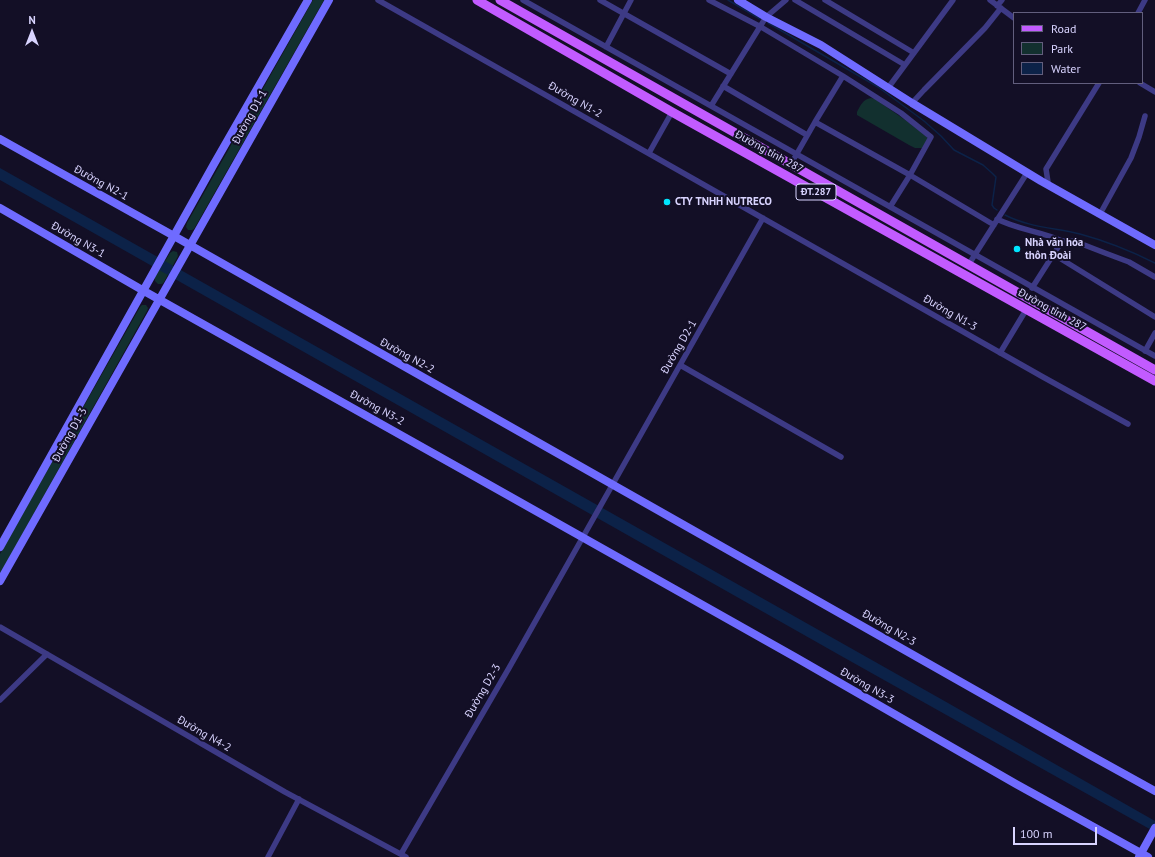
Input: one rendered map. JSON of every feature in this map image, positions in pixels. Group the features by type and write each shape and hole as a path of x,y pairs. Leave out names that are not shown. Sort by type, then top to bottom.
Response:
{"main road":[{"name":"Đường tỉnh 287","path":"477,0 672,112 1155,382"},
{"name":"Đường tỉnh 287","path":"500,0 1155,370"},
{"path":"698,126 704,115"}],"street":[{"name":"Đường D1-1","path":"144,291 308,0"},
{"name":"Đường D1-1","path":"160,300 329,0"},
{"name":"Đường N1-2","path":"378,0 763,218"},
{"path":"523,0 1155,356"},
{"path":"600,0 731,74"},
{"path":"606,47 631,0"},
{"path":"709,0 761,27 843,76 901,113 931,138 910,176 890,207"},
{"path":"738,0 766,17 821,45 912,104 1027,173 1155,245"},
{"path":"711,106 766,17 786,0"},
{"path":"795,0 905,65"},
{"path":"826,0 914,53"},
{"path":"888,88 953,0"},
{"path":"990,0 1013,17"},
{"path":"912,104 985,28 1002,0"},
{"path":"1139,12 1145,0"},
{"path":"791,164 843,76"},
{"path":"1047,184 1046,169 1098,84"},
{"path":"1142,84 1155,92"},
{"path":"724,86 807,135"},
{"path":"648,154 672,112"},
{"path":"1100,214 1132,158 1145,116"},
{"path":"815,122 994,224"},
{"name":"Đường N2-1","path":"0,139 191,246"},
{"path":"969,264 1027,173"},
{"name":"Đường N3-1","path":"0,208 160,300"},
{"name":"Đường N1-3","path":"763,218 1128,424"},
{"name":"Đường D2-1","path":"582,537 763,218"},
{"path":"997,219 1008,225 1062,241 1074,241 1129,262 1155,277"},
{"path":"1032,288 1062,241"},
{"name":"Đường N2-2","path":"191,246 612,485"},
{"path":"1053,254 1155,317"},
{"name":"Đường D1-3","path":"0,547 144,291"},
{"name":"Đường D1-3","path":"0,581 160,300"},
{"name":"Đường N3-2","path":"160,300 582,537"},
{"path":"1000,353 1026,310"},
{"path":"1145,351 1155,333"},
{"path":"680,365 841,457"},
{"name":"Đường N2-3","path":"612,485 1155,791"},
{"name":"Đường D2-3","path":"404,856 582,537"},
{"name":"Đường N3-3","path":"582,537 1143,856"},
{"name":"Đường N4-2","path":"0,627 180,732 404,856"},
{"path":"0,700 47,654"},
{"path":"268,857 299,799"},
{"path":"1143,856 1155,828"},
{"path":"1152,857 1155,852"}],"green space":[{"path":"313,0 324,0 194,229 188,230 186,227 187,223"},
{"path":"871,98 875,99 927,137 927,140 922,148 915,148 909,145 857,115 862,103"},
{"path":"173,251 177,252 178,256 164,282 162,284 158,284 155,281 155,277 170,253"},
{"path":"142,305 146,305 148,308 147,311 0,574 0,554"}],"water":[{"path":"0,168 1155,821 1155,832 0,180"}],"waterway":[{"path":"728,0 760,19"},
{"path":"768,23 878,87 924,121 954,150 983,165 996,177 992,205 997,210"},
{"path":"1005,215 1032,225 1080,234 1099,240 1128,250 1155,263"}],"place":[{"name":"CTY TNHH NUTRECO","path":"667,202"},
{"name":"Nhà văn hóa thôn Đoài","path":"1017,249"}]}
